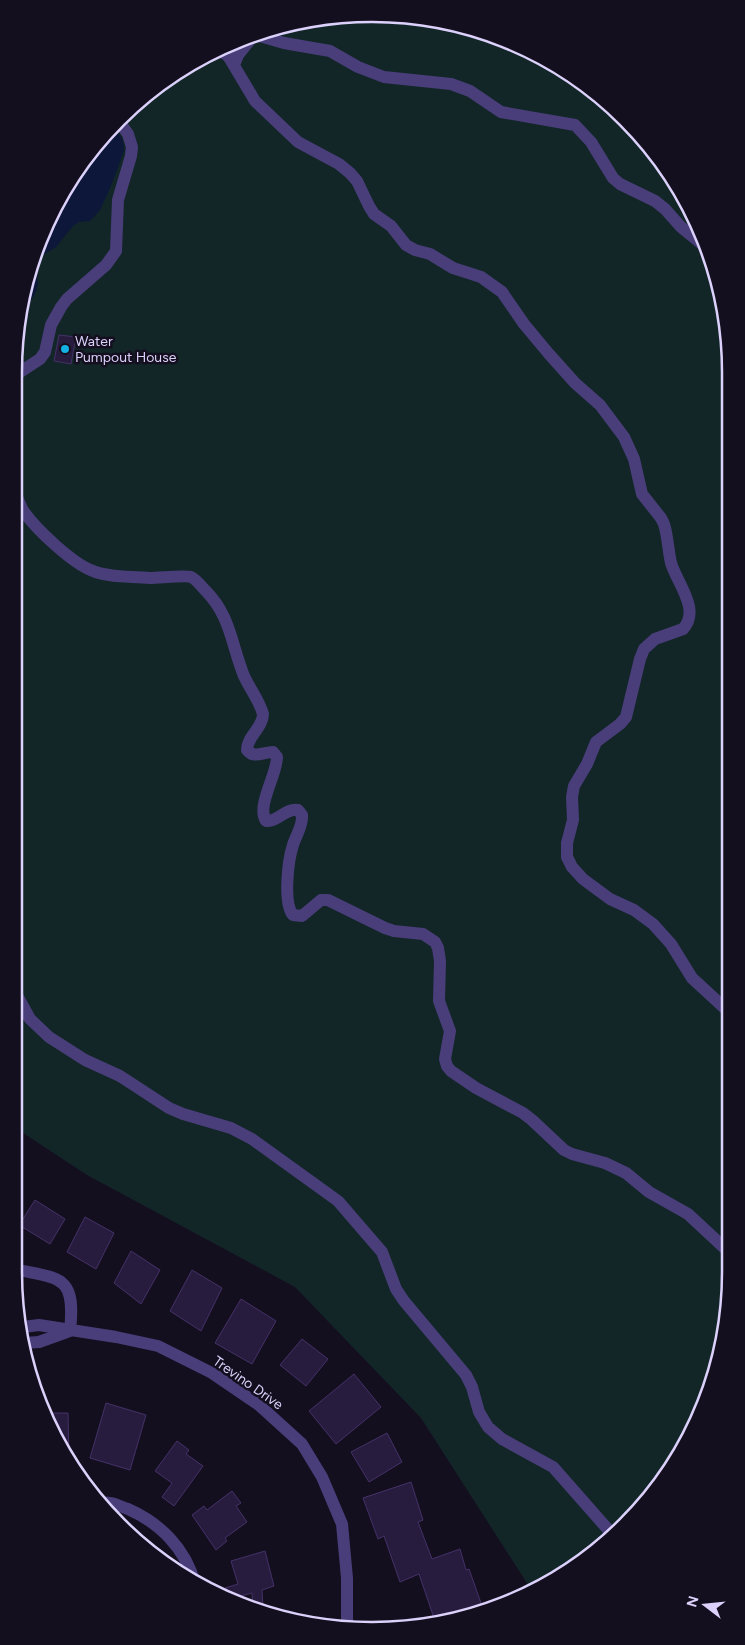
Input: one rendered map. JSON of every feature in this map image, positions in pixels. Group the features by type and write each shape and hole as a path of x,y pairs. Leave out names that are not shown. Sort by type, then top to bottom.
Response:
{"street":[{"path":"268,39 330,51 358,67 384,77 451,84 470,91 501,112 575,125 591,142 613,178 620,184 655,201 696,238"},
{"path":"234,64 244,47"},
{"path":"227,55 255,101 298,142 339,164 350,173 357,181 374,214 391,226 406,245 415,250 430,254 453,268 481,277 497,287 524,324 568,376 606,412 627,442 634,459 642,494 661,518 666,531 672,564 686,595 689,619 683,629 655,639 644,649 626,717 594,745 587,764 573,791 574,820 566,843 567,857 575,871 590,884 610,899 634,910 653,924 671,944 692,978 722,1006"},
{"path":"22,371 40,359 47,348 51,325 67,299 106,265 116,251 118,200 132,147 128,134 123,127"},
{"path":"22,508 30,519 84,568 112,575 163,579 189,576 214,600 222,612 245,677 263,714 262,720 249,741 247,750 250,754 255,755 273,752 277,757 264,805 264,819 272,821 291,809 298,810 302,815 302,821 290,857 288,904 293,915 302,916 321,900 328,900 384,928 423,934 431,938 439,952 439,1001 450,1031 445,1059 451,1071 476,1088 524,1113 564,1150 605,1163 626,1173 648,1192 688,1214 722,1246"},
{"path":"22,1004 30,1019 49,1037 85,1060 120,1076 169,1108 182,1114 231,1128 252,1139 343,1206 382,1252 396,1289 404,1301 466,1375 472,1387 479,1412 488,1427 502,1439 553,1467 609,1530"},
{"path":"22,1270 58,1279 68,1288 71,1300 70,1331"},
{"name":"Trevino Drive","path":"26,1327 39,1325 70,1331 116,1336 158,1346 212,1373 252,1400 302,1444 322,1477 342,1524 347,1578 347,1622"},
{"name":"Trevino Drive","path":"29,1343 39,1342 70,1331"},
{"path":"108,1502 144,1516 158,1526 173,1541 186,1560 190,1572"}],"green space":[{"path":"372,22 418,25 463,34 485,41 548,69 567,81 603,109 650,159 676,198 696,239 711,282 720,327 722,350 722,1295 716,1341 704,1385 676,1448 636,1503 586,1550 548,1576 528,1585 421,1418 295,1287 87,1175 22,1132 22,372 25,327 34,282 41,260 69,197 109,142 159,95 178,81 218,59 239,49 282,34 327,25 350,23"}],"water":[{"path":"118,133 121,137 124,151 100,210 90,221 79,222 73,226 56,247 43,255 69,197 95,159"},
{"path":"37,273 38,284 36,292 29,303"}],"building":[{"name":"Water Pumpout House","path":"59,335 76,337 71,364 54,361"},
{"path":"35,1200 65,1219 50,1244 22,1227 22,1220"},
{"path":"85,1217 114,1233 96,1269 67,1252"},
{"path":"131,1251 160,1270 141,1304 114,1283"},
{"path":"192,1270 222,1288 201,1331 170,1311"},
{"path":"241,1299 276,1321 252,1364 215,1343"},
{"path":"302,1339 328,1359 306,1386 280,1365"},
{"path":"354,1374 381,1407 336,1444 309,1411"},
{"path":"106,1403 146,1415 130,1470 90,1458"},
{"path":"52,1413 68,1413 69,1447"},
{"path":"387,1433 402,1462 369,1482 351,1452"},
{"path":"177,1441 189,1450 186,1454 203,1466 174,1506 162,1497 172,1483 155,1471"},
{"path":"411,1482 423,1520 418,1522 432,1559 460,1549 466,1570 469,1569 482,1605 434,1617 419,1574 400,1582 384,1536 378,1539 363,1498"},
{"path":"232,1491 241,1503 236,1506 247,1522 225,1538 227,1541 216,1550 192,1515 204,1506 207,1510"},
{"path":"265,1551 274,1586 262,1590 263,1605 253,1601 252,1593 240,1596 225,1590 225,1588 238,1584 231,1561"}],"place":[{"name":"Water Pumpout House","path":"65,349"}]}
